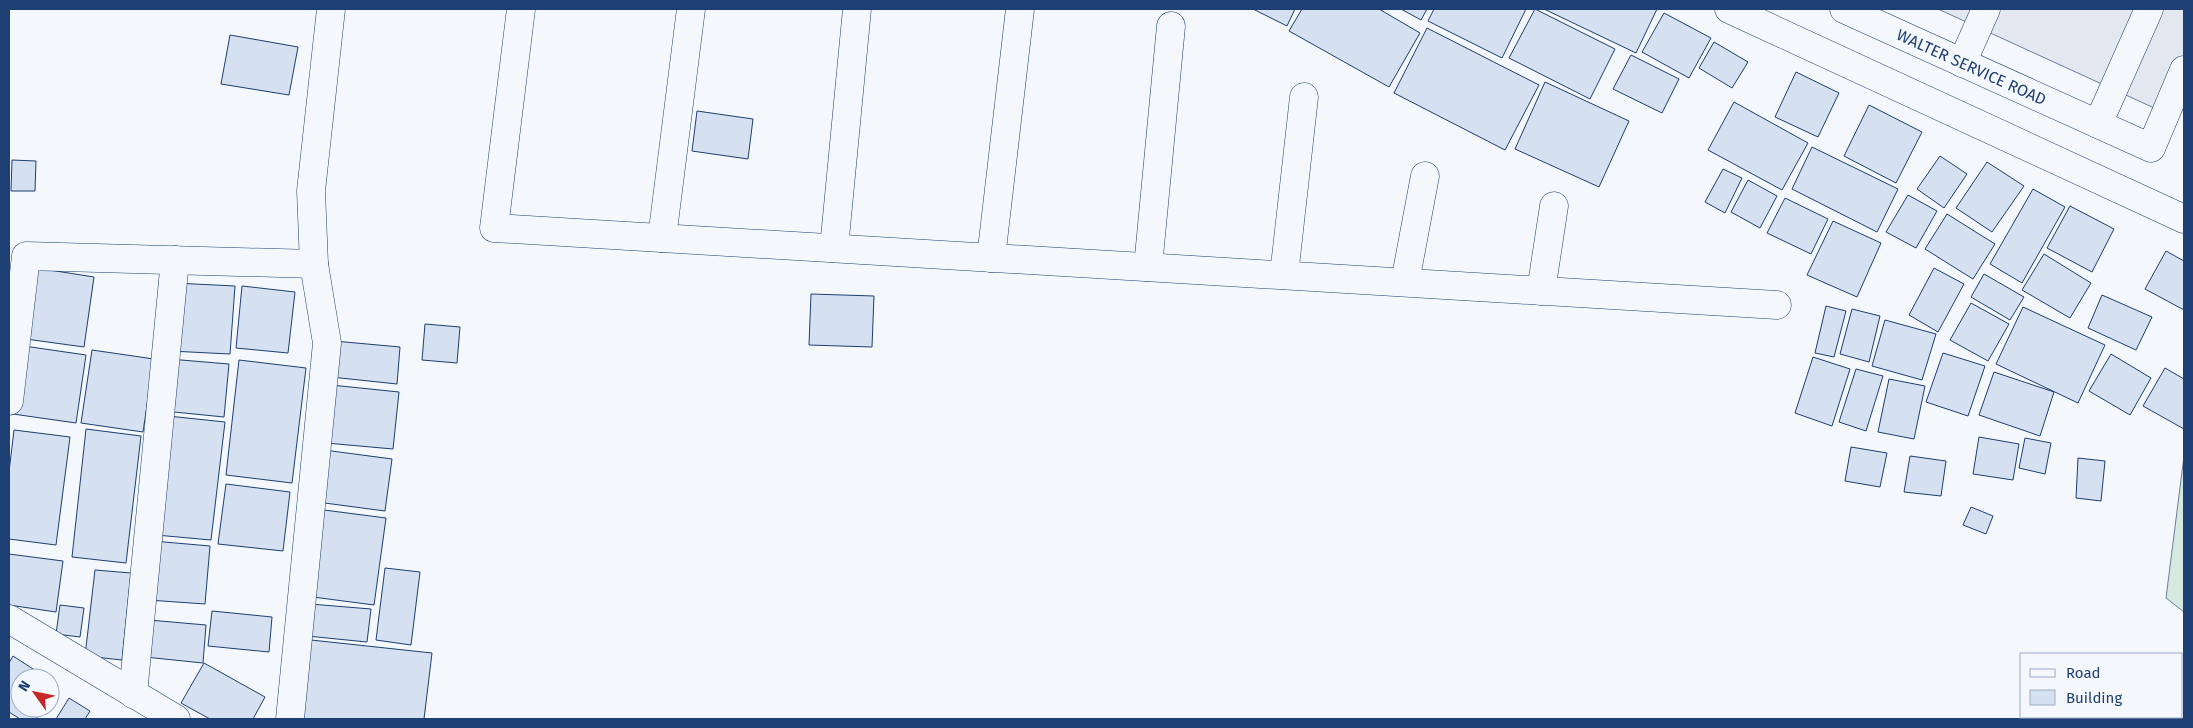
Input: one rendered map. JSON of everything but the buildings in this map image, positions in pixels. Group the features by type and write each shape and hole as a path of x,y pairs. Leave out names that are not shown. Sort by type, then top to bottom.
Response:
{"street":[{"path":"290,719 327,343 314,264 310,191 332,9"},
{"path":"520,9 494,228 1777,304"},
{"path":"662,238 691,9"},
{"path":"834,248 857,9"},
{"path":"991,258 1020,9"},
{"path":"1729,9 2184,219"},
{"name":"WALTER SERVICE ROAD","path":"1844,9 2151,148 2184,70"},
{"path":"1962,63 1986,9"},
{"path":"2098,124 2149,9"},
{"path":"1148,267 1171,26"},
{"path":"1284,275 1304,97"},
{"path":"1405,282 1425,176"},
{"path":"1541,291 1554,206"},
{"path":"9,401 26,256 314,264"},
{"path":"133,694 175,260"},
{"path":"9,619 176,719"}],"shaded area":[{"path":"1938,9 2184,9 2184,99 2176,118"},
{"path":"2184,456 2184,612 2166,598"}]}
